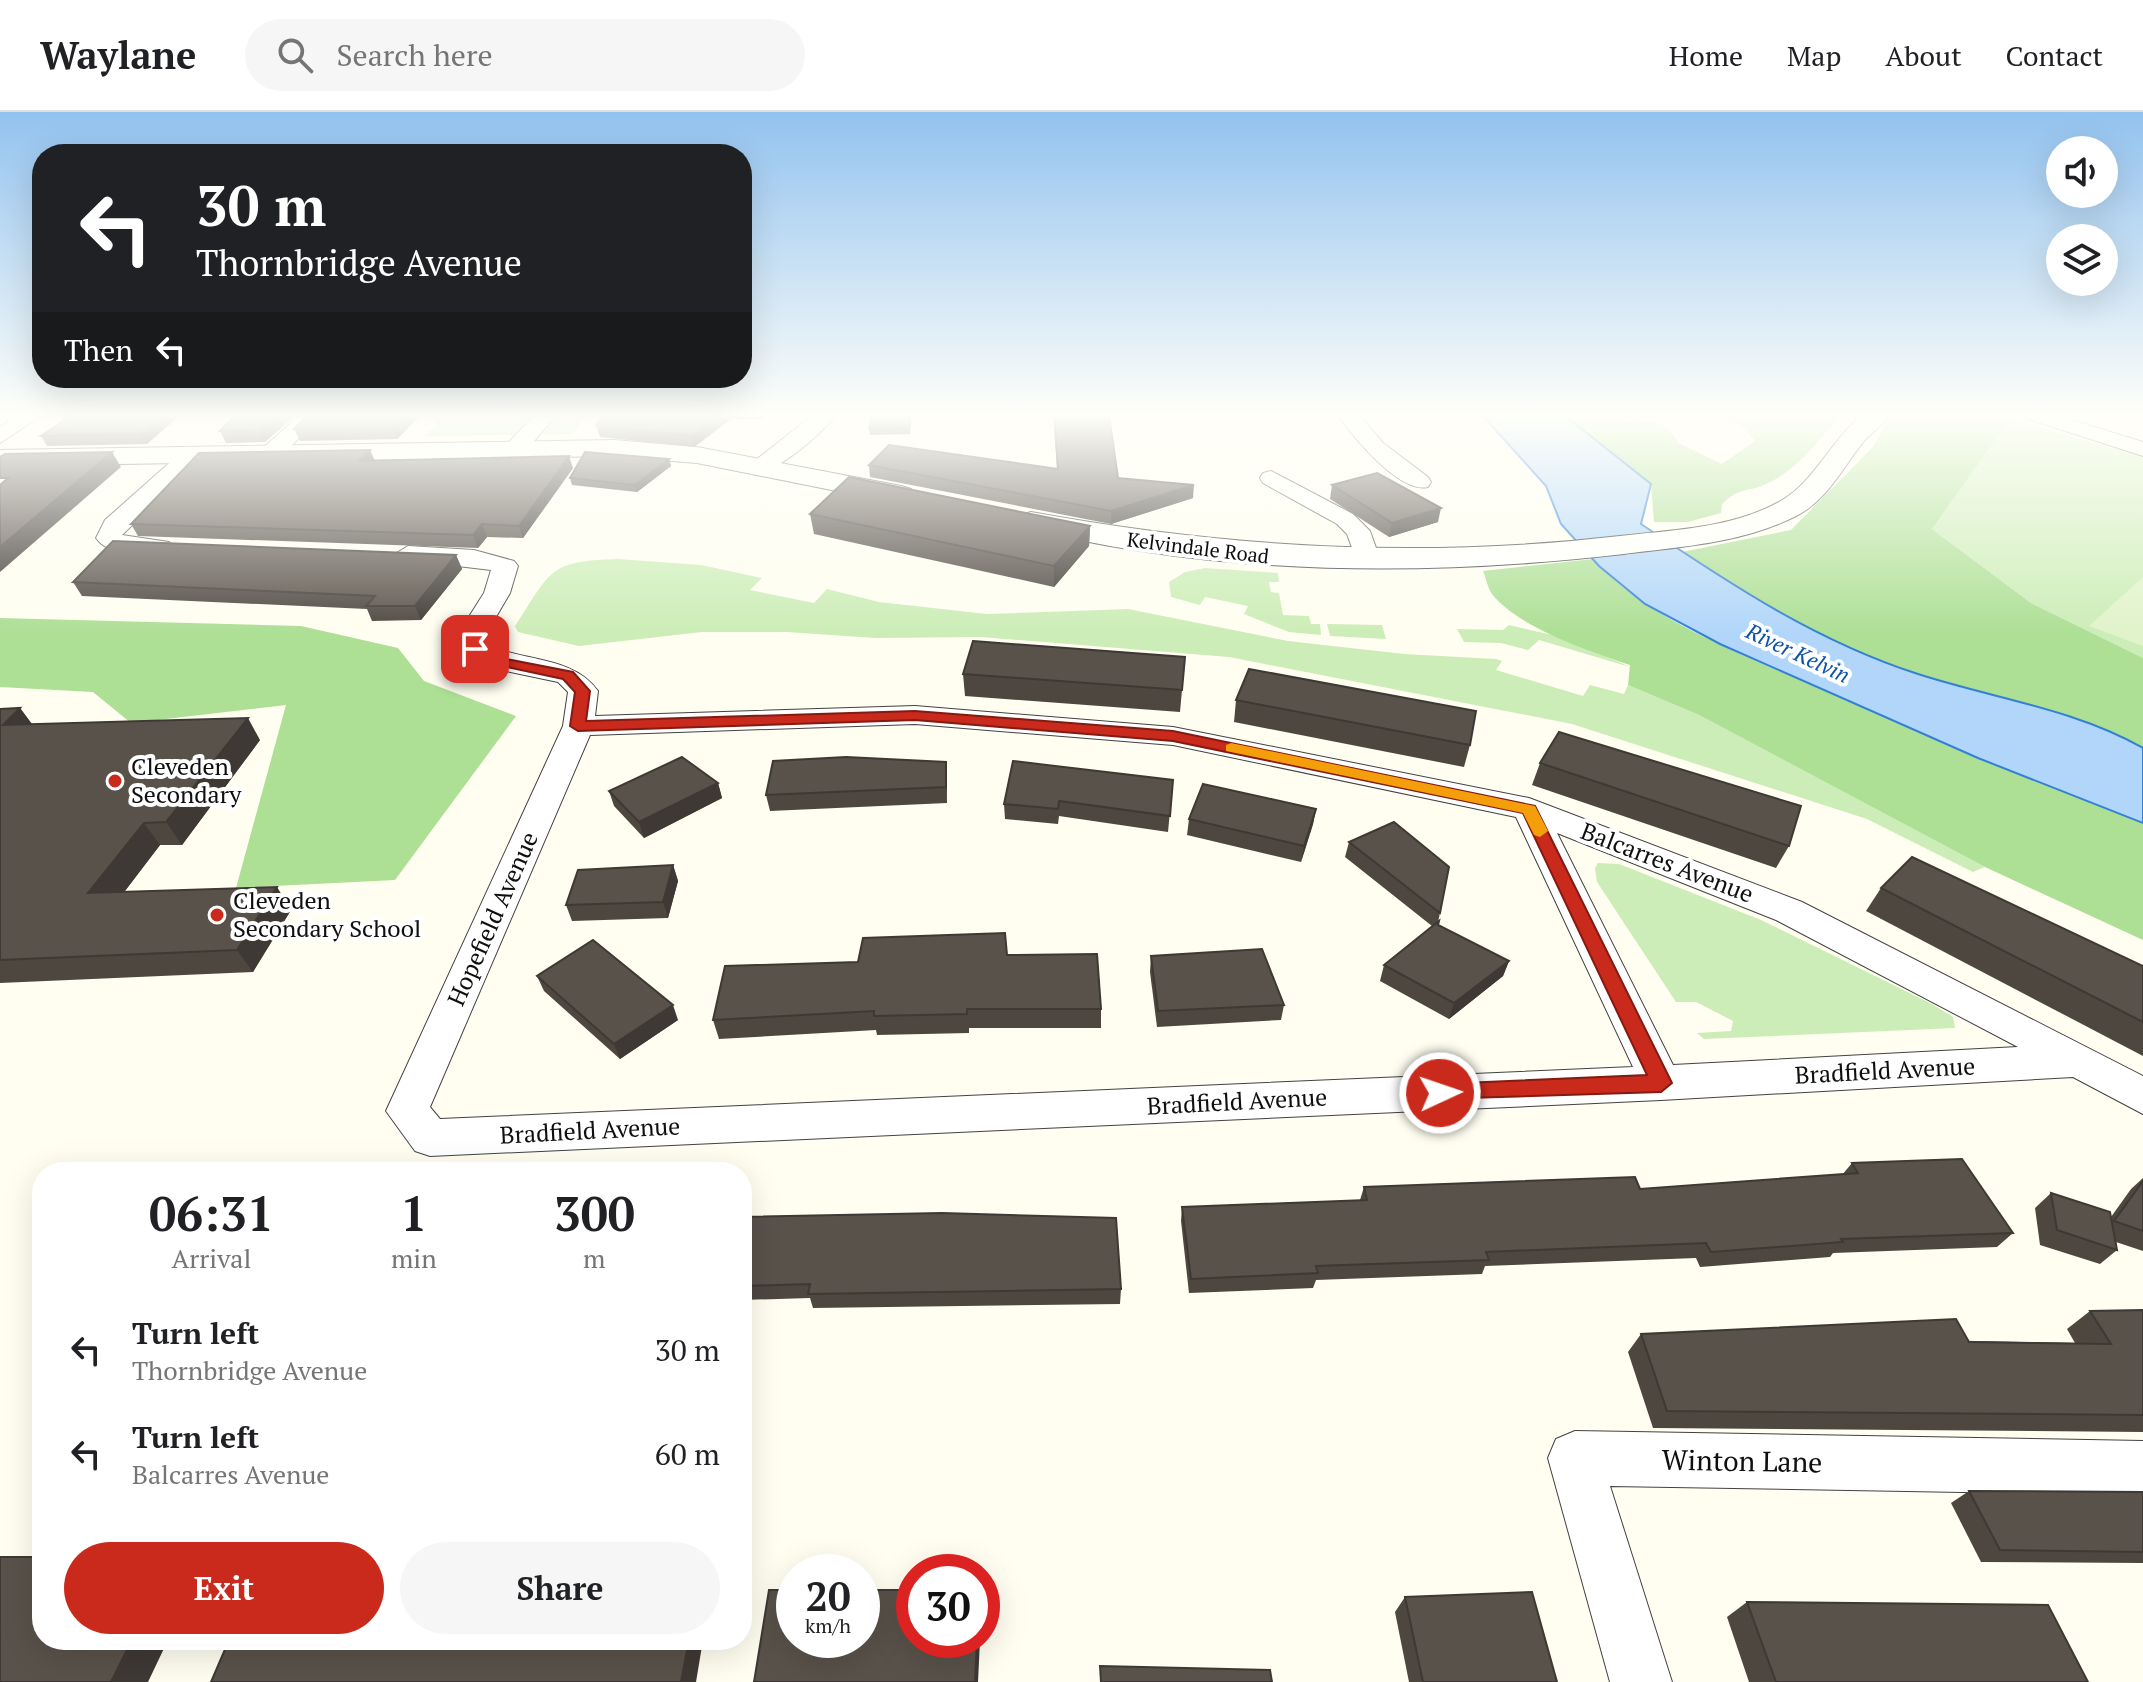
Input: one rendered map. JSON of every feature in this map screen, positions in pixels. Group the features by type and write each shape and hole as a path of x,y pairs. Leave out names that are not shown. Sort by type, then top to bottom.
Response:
{"street":[{"path":"155,488 114,525 108,538 126,546 189,548"},
{"path":"866,488 930,501"},
{"path":"1290,488 1345,519 1358,531 1368,562"},
{"name":"Kelvindale Road","path":"1008,517 1171,547 1368,562 1494,559 1702,535 1738,528 1790,509 1814,488"},
{"path":"377,553 474,558 505,566 497,593 472,634 475,649 502,662 568,675 583,691 578,726"},
{"name":"Balcarres Avenue","path":"578,726 915,715 1173,736 1529,809 1789,911 2079,1060 2143,1097"},
{"name":"Hopefield Avenue","path":"407,1111 578,726"},
{"path":"1529,809 1661,1083"},
{"name":"Bradfield Avenue","path":"407,1111 430,1138 1661,1083 2079,1060"},
{"name":"Winton Lane","path":"1641,1682 1575,1458 2143,1468"}],"green space":[{"path":"1651,488 1754,488 1739,492 1722,504 1721,513 1688,522 1654,522"},
{"path":"1832,488 1961,488 1932,529 2031,603 2143,658 2143,748 2062,714 1919,674 1856,650 1767,605 1682,552 1791,530"},
{"path":"1961,488 2143,488 2143,658 2031,603 1932,529"},
{"path":"618,559 701,565 762,578 750,590 814,603 827,589 879,602 987,614 1128,609 1288,641 1404,654 1496,659 1502,661 1496,670 1583,696 1590,685 1624,694 1628,685 1699,715 1985,867 1973,872 1867,819 1572,724 1229,657 981,637 876,638 787,632 702,632 579,646 518,632 515,626 554,572 578,562"},
{"path":"1593,559 1641,600 1725,647 1936,739 2143,823 2143,940 1985,867 1699,715 1628,685 1630,665 1556,637 1519,617 1492,594 1483,571"},
{"path":"1205,568 1278,573 1279,582 1269,582 1271,592 1279,593 1283,615 1309,616 1311,624 1320,624 1321,635 1289,632 1244,614 1248,606 1205,597 1200,605 1171,597 1169,582 1185,572"},
{"path":"2143,577 2143,646 2089,626"},
{"path":"0,618 301,626 398,648 424,681 516,716 395,880 236,888 286,705 131,723 93,692 0,687"},
{"path":"1327,624 1382,625 1386,639 1330,636"},
{"path":"1509,625 1561,637 1630,667 1539,640 1528,650 1501,643 1464,642 1457,629 1503,630"},
{"path":"1598,863 1619,864 1761,920 1932,1004 1953,1017 1955,1028 1704,1039 1697,1033 1731,1031 1733,1021 1696,1002 1676,1002 1597,882 1595,868"}],"water":[{"name":"River Kelvin","path":"1547,488 1650,488 1641,524 1707,568 1809,628 1880,661 2090,723 2143,748 2143,823 1978,758 1720,644 1645,604 1599,566 1561,524"}],"building":[{"path":"0,488 69,488 0,547"},
{"path":"165,488 546,488 519,526 482,524 473,535 131,524"},
{"path":"837,488 904,488 1090,526 1054,566 810,514"},
{"path":"991,488 1184,488 1111,511"},
{"path":"1337,488 1405,488 1441,508 1392,523"},
{"path":"113,541 456,555 415,606 366,606 375,596 73,582"},
{"path":"973,641 1185,657 1182,690 963,674"},
{"path":"1249,669 1476,711 1470,745 1236,700"},
{"path":"20,708 3,725 248,718 166,822 144,823 88,893 277,887 237,950 0,960 0,709"},
{"path":"1559,732 1801,806 1789,846 1540,763"},
{"path":"682,757 718,783 639,822 609,791"},
{"path":"846,757 946,762 946,787 766,795 773,761"},
{"path":"1013,761 1173,780 1170,816 1059,801 1058,809 1004,804"},
{"path":"1203,784 1316,809 1304,846 1189,819"},
{"path":"1394,822 1449,867 1440,913 1349,842"},
{"path":"1912,857 2143,966 2143,1022 1881,888"},
{"path":"673,865 663,902 566,905 578,870"},
{"path":"1439,921 1438,925 1509,961 1454,1003 1384,965"},
{"path":"1005,933 1007,955 1097,954 1101,1009 967,1009 967,1014 874,1016 874,1011 713,1020 725,966 858,962 863,938"},
{"path":"593,940 673,1005 614,1044 537,976"},
{"path":"1262,949 1284,1005 1158,1011 1151,956"},
{"path":"1962,1159 2013,1233 1841,1239 1843,1242 1711,1252 1706,1243 1486,1252 1489,1260 1316,1266 1318,1273 1191,1279 1182,1207 1367,1200 1364,1187 1635,1177 1640,1189 1858,1173 1852,1163"},
{"path":"2143,1181 2143,1231 2114,1221"},
{"path":"2051,1193 2110,1212 2117,1250 2057,1230"},
{"path":"942,1213 1116,1218 1121,1289 808,1294 810,1284 752,1286 752,1217"},
{"path":"2143,1310 2143,1415 1667,1411 1641,1334 1956,1319 1969,1342 2111,1344 2090,1311"},
{"path":"1969,1491 2143,1492 2143,1552 2000,1550"},
{"path":"0,1557 32,1557 32,1650 127,1650 111,1682 0,1682"},
{"path":"769,1590 776,1590 776,1658 880,1658 880,1590 896,1590 896,1658 976,1658 975,1682 754,1682"},
{"path":"1532,1592 1557,1682 1423,1682 1405,1597"},
{"path":"1747,1602 2048,1605 2088,1682 1776,1682"},
{"path":"225,1650 687,1650 681,1682 211,1682"},
{"path":"1100,1666 1270,1670 1272,1682 1101,1682"}],"slow traffic":[{"path":"1231,748 1529,809 1540,831"}],"place":[{"name":"Cleveden Secondary","path":"115,781"},
{"name":"Cleveden Secondary School","path":"217,915"}],"route":[{"path":"475,649 502,662 568,675 583,691 578,726 915,715 1173,736 1529,809 1661,1083 1440,1093"}]}
